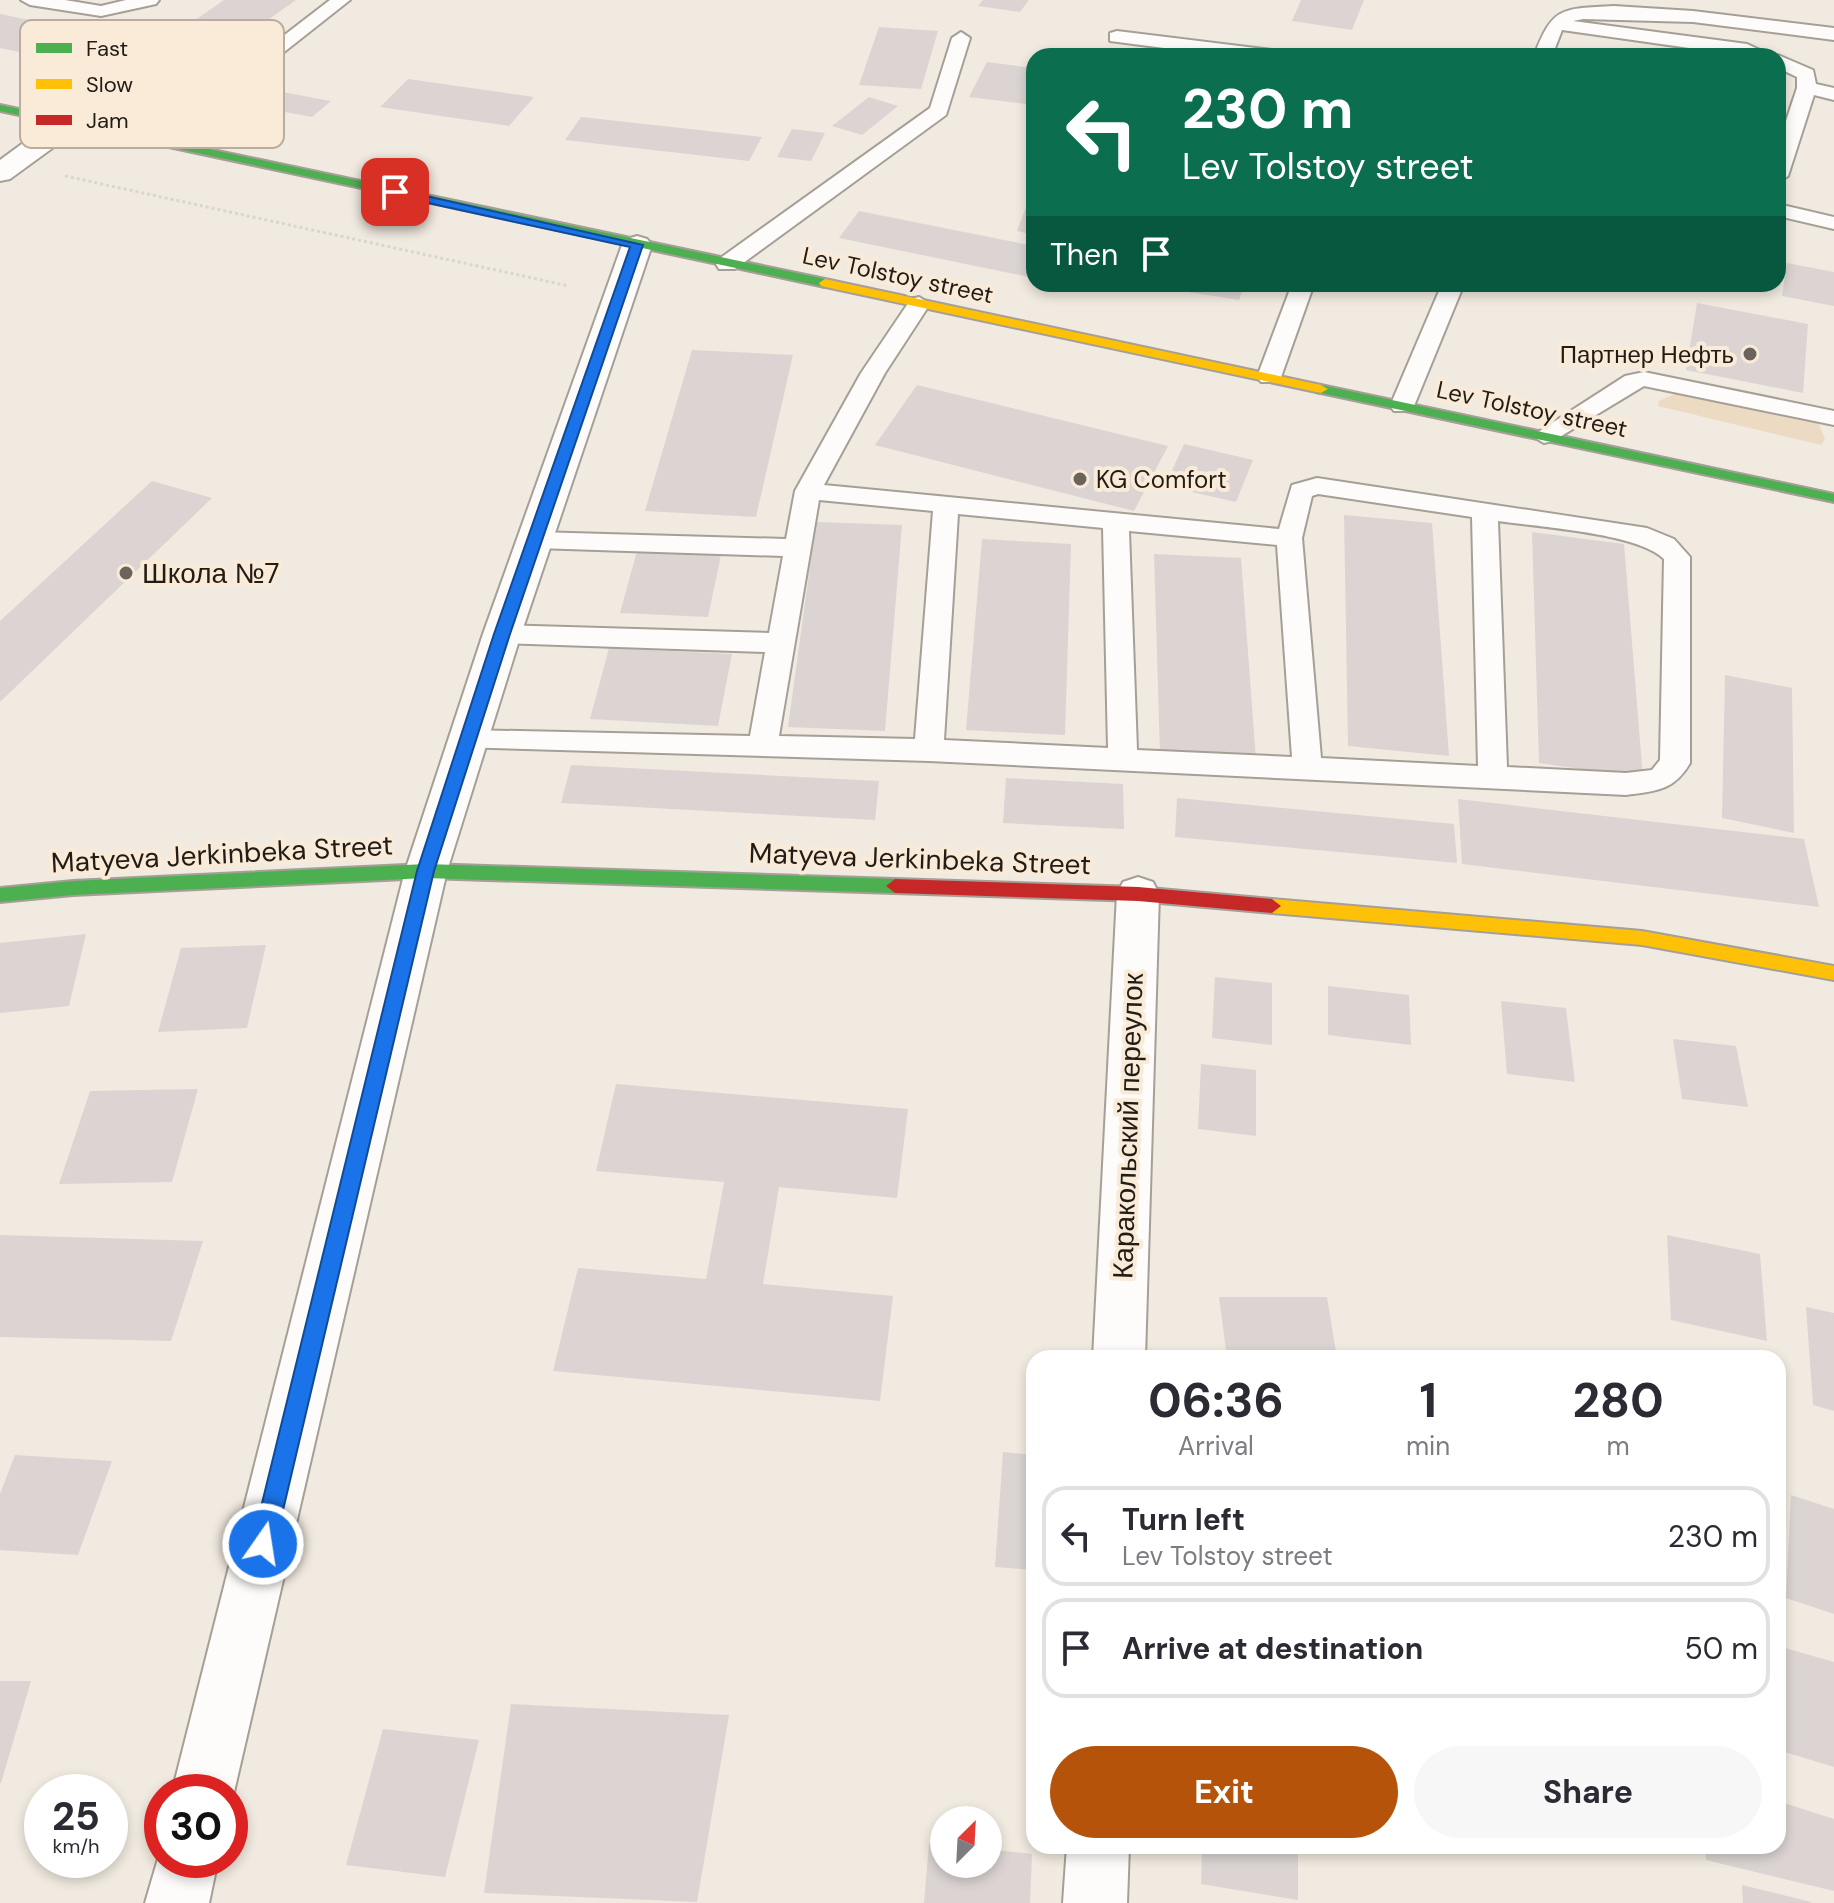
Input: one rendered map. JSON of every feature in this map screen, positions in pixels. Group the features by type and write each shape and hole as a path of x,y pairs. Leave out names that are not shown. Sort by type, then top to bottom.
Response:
{"main road":[{"name":"Lev Tolstoy street","path":"0,108 20,112"},
{"name":"Lev Tolstoy street","path":"191,148 1834,498"},
{"name":"Matyeva Jerkinbeka Street","path":"0,895 426,871 1138,894 1642,938 1834,973"}],"street":[{"path":"6,168 34,148"},
{"path":"207,1774 426,871 502,634 637,245"},
{"name":"Каракольский переулок","path":"1119,1350 1138,894"},
{"path":"1095,1903 1098,1854"},
{"path":"177,1903 183,1878"}],"lane":[{"path":"30,0 101,11 150,0"},
{"path":"284,44 341,0"},
{"path":"1546,48 1555,24 1565,16 1607,5 1834,34"},
{"path":"1555,24 1732,48"},
{"path":"1117,37 1207,48"},
{"path":"727,264 939,111 961,38"},
{"path":"1786,65 1806,74 1807,88 1786,152"},
{"path":"1807,88 1834,94"},
{"path":"1786,212 1834,223"},
{"path":"1269,377 1300,292"},
{"path":"1402,406 1450,292"},
{"path":"762,748 808,491 873,373 919,304"},
{"path":"1544,436 1633,381 1644,379 1834,418"},
{"path":"468,740 929,750 1626,784 1660,780 1675,763 1677,557 1665,545 1638,534 1317,486 1301,491 1289,538 1307,768"},
{"path":"808,491 1289,538"},
{"path":"929,750 946,504"},
{"path":"1485,511 1493,777"},
{"path":"1116,521 1123,758"},
{"path":"536,540 796,548"},
{"path":"502,634 779,643"}],"path":[{"path":"6,168 569,286"}],"shaded area":[{"path":"1681,391 1806,417 1818,422 1825,439 1821,445 1658,406 1659,401"}],"building":[{"path":"224,0 296,0 268,20 195,20"},
{"path":"983,0 1029,0 1020,12 978,6"},
{"path":"1301,0 1364,0 1352,30 1292,21"},
{"path":"0,14 30,20 20,20 20,52 0,48"},
{"path":"879,27 938,31 921,89 859,85"},
{"path":"987,62 1026,67 1026,104 969,97"},
{"path":"408,79 534,97 509,126 380,107"},
{"path":"284,92 331,101 312,117 284,112"},
{"path":"869,97 898,106 862,135 832,126"},
{"path":"581,117 762,137 749,161 565,140"},
{"path":"792,129 825,133 811,161 777,157"},
{"path":"1026,207 1026,233 1017,231"},
{"path":"859,211 1026,244 1026,276 839,238"},
{"path":"1787,263 1834,272 1834,306 1782,296 1786,292"},
{"path":"1188,292 1242,292 1239,300"},
{"path":"1697,303 1808,324 1803,393 1686,370"},
{"path":"692,350 793,355 756,517 645,511"},
{"name":"KG Comfort","path":"917,385 1168,446 1134,511 875,445"},
{"path":"1184,444 1253,460 1236,502 1165,486"},
{"path":"152,481 212,498 0,702 0,621"},
{"path":"1344,515 1432,523 1449,756 1348,746"},
{"path":"816,522 902,525 885,731 788,727"},
{"path":"1532,532 1624,544 1643,778 1539,763"},
{"path":"982,539 1071,544 1065,735 966,730"},
{"path":"637,551 721,555 708,617 620,613"},
{"path":"1154,554 1241,558 1256,760 1160,755"},
{"path":"609,648 732,654 718,726 590,719"},
{"path":"1725,675 1792,688 1794,833 1722,818"},
{"path":"571,765 879,781 875,820 561,803"},
{"path":"1006,778 1123,784 1124,829 1003,823"},
{"path":"1177,798 1454,824 1457,863 1175,837"},
{"path":"1458,799 1804,839 1819,907 1462,864"},
{"path":"86,934 69,1006 0,1013 0,943"},
{"path":"266,945 247,1028 158,1032 181,948"},
{"path":"1215,977 1272,983 1272,1045 1212,1038"},
{"path":"1328,986 1409,995 1411,1045 1328,1035"},
{"path":"1501,1001 1566,1008 1575,1082 1507,1074"},
{"path":"1673,1039 1736,1046 1748,1107 1682,1099"},
{"path":"1201,1064 1256,1070 1256,1136 1198,1129"},
{"path":"616,1084 908,1109 897,1198 779,1187 763,1284 893,1296 880,1401 553,1371 578,1268 706,1279 724,1182 596,1171"},
{"path":"198,1089 172,1182 59,1184 90,1091"},
{"path":"0,1235 203,1241 171,1341 0,1337"},
{"path":"1667,1235 1760,1254 1767,1341 1671,1320"},
{"path":"1219,1297 1327,1297 1336,1350 1226,1350"},
{"path":"1806,1307 1834,1313 1834,1411 1813,1405"},
{"path":"1003,1452 1026,1454 1026,1569 995,1567"},
{"path":"15,1455 112,1461 78,1555 0,1550 0,1494"},
{"path":"1791,1495 1834,1509 1834,1614 1786,1598"},
{"path":"1786,1648 1834,1662 1834,1767 1786,1752"},
{"path":"0,1681 31,1681 1,1783 0,1783"},
{"path":"511,1704 729,1715 697,1902 484,1893"},
{"path":"383,1729 479,1740 445,1877 346,1865"},
{"path":"1786,1804 1834,1819 1834,1891 1706,1860 1706,1854 1786,1854"},
{"path":"929,1843 930,1878 1002,1878 1002,1851 1032,1854 1030,1903 924,1903"},
{"path":"1202,1854 1298,1854 1298,1900 1201,1884"},
{"path":"1742,1885 1811,1902 1811,1903 1743,1903"}],"traffic: fast":[{"path":"0,108 20,112"},
{"path":"189,148 825,283"},
{"path":"1321,389 1834,498"},
{"path":"0,895 73,888 426,871 895,886"}],"traffic: slow":[{"path":"825,283 1321,389"},
{"path":"1272,906 1642,938 1834,973"}],"traffic: jam":[{"path":"895,886 1138,894 1272,906"}],"place":[{"name":"Партнер Нефть","path":"1750,354"},
{"name":"KG Comfort","path":"1080,479"},
{"name":"Школа №7","path":"126,573"}],"route":[{"path":"263,1544 426,871 502,634 616,297 637,245 395,192"}]}
